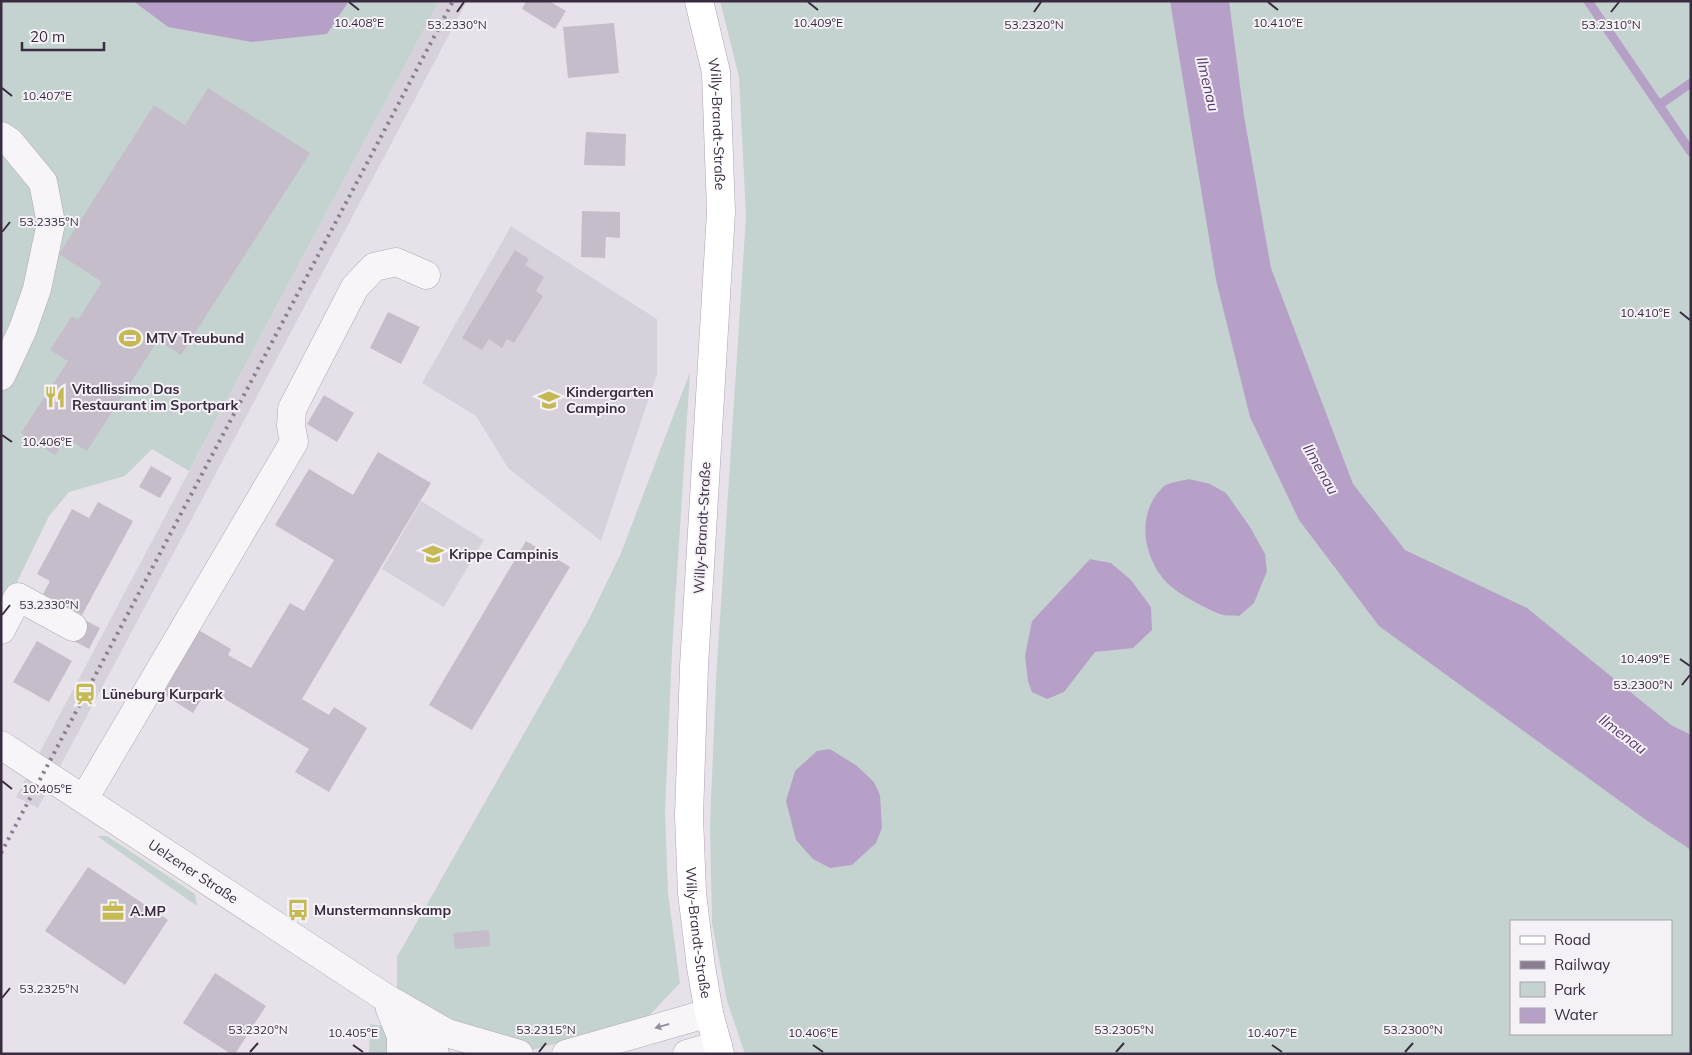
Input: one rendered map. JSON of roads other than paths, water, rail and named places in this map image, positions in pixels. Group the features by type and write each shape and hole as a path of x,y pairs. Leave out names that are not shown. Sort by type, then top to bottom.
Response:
{"main road":[{"name":"Willy-Brandt-Straße","path":"699,1 716,72 721,212 694,656 689,816 692,893 701,967 709,1013 719,1050"}],"street":[{"path":"1,136 10,142 43,182 51,223 37,290 23,329 1,376"},
{"path":"84,799 294,442 291,426 292,410 355,287 374,267 396,262 426,275"},
{"path":"1,630 18,597 73,628"},
{"name":"Uelzener Straße","path":"1,745 386,998 448,1047 492,1047 519,1054"},
{"path":"386,998 401,1036 401,1054"},
{"path":"566,1054 709,1013"},
{"path":"686,1054 719,1050"}],"water":[{"path":"133,1 349,1 327,34 252,42 168,27"},
{"name":"Ilmenau","path":"1170,1 1229,1 1244,116 1271,268 1353,484 1405,550 1527,608 1671,725 1691,735 1691,850 1646,820 1379,626 1299,520 1250,417 1216,280"},
{"path":"1189,479 1210,484 1226,493 1250,527 1265,554 1267,571 1254,603 1239,616 1223,615 1186,597 1167,583 1152,560 1145,535 1149,509 1154,497 1166,485"},
{"path":"1090,559 1111,563 1131,580 1151,607 1152,630 1133,648 1095,652 1064,692 1047,699 1032,692 1028,681 1025,656 1032,621"},
{"path":"830,749 857,766 874,782 880,795 882,828 876,843 852,865 830,868 813,859 796,840 786,801 795,771 817,751"}],"waterway":[{"path":"1588,1 1691,152"},
{"path":"1659,105 1691,83"}],"railway":[{"path":"1,853 453,1"}],"place":[{"name":"MTV Treubund","path":"130,338"},
{"name":"Vitallissimo Das Restaurant im Sportpark","path":"55,397"},
{"name":"Kindergarten Campino","path":"549,400"},
{"name":"Krippe Campinis","path":"433,554"},
{"name":"Lüneburg Kurpark","path":"85,694"},
{"name":"Munstermannskamp","path":"298,910"},
{"name":"A.MP","path":"113,911"}]}
